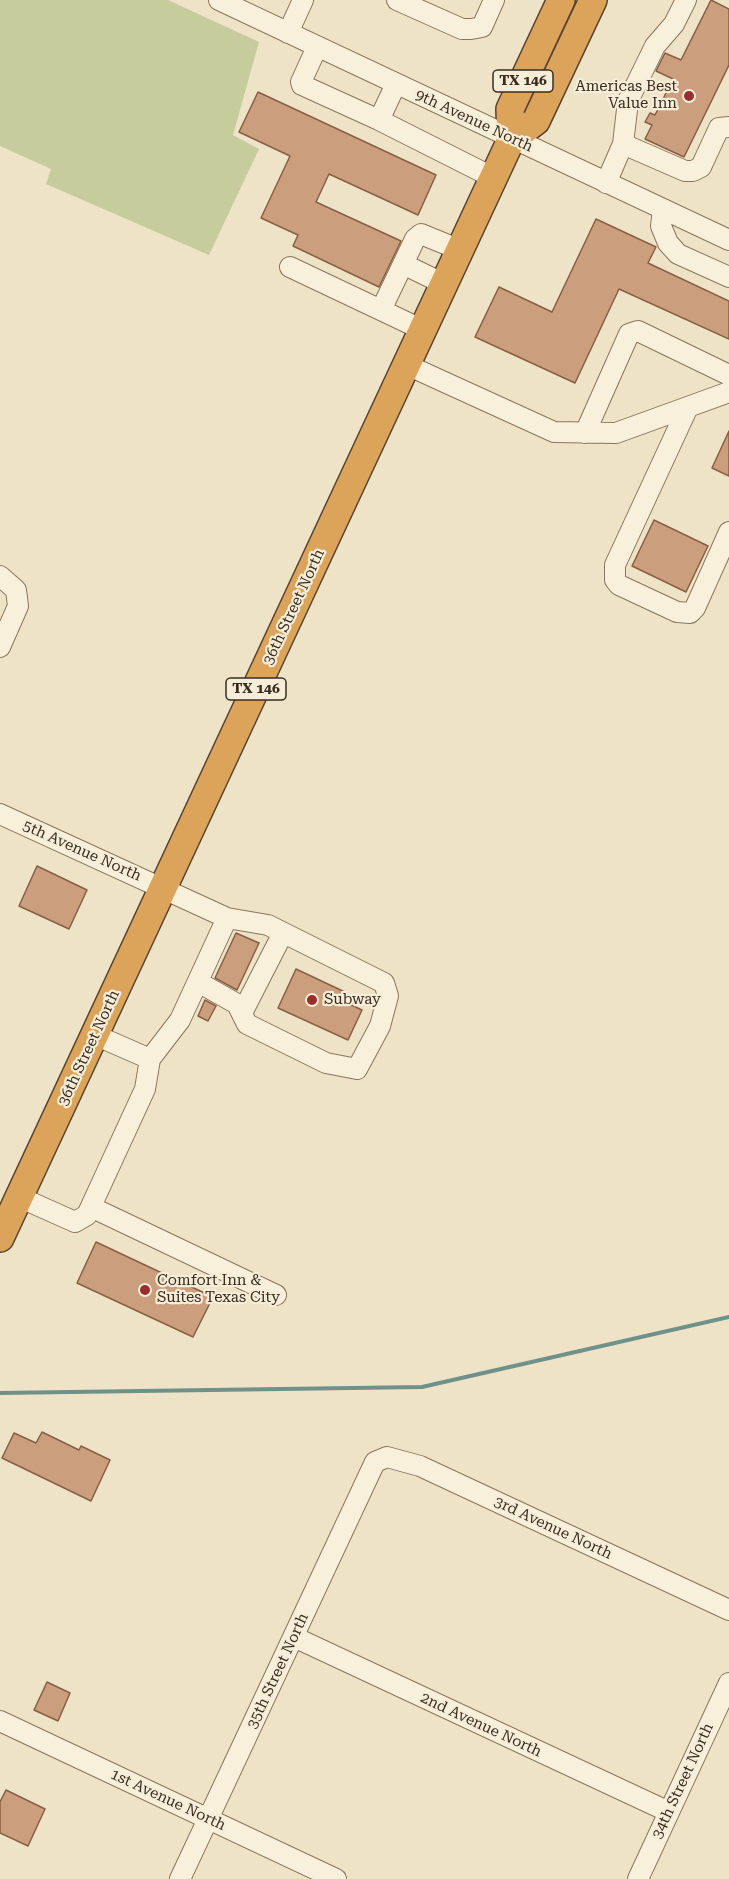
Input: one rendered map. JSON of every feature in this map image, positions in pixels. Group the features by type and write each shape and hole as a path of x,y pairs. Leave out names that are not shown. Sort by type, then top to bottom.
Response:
{"highway":[{"path":"549,26 556,0"},
{"name":"TX 146","path":"511,140 510,109 561,0"},
{"name":"TX 146","path":"511,140 536,121 593,0"},
{"path":"575,35 603,0"},
{"name":"36th Street North","path":"0,1238 511,140"}],"street":[{"name":"9th Avenue North","path":"219,0 511,140 729,240"},
{"path":"288,33 303,0"},
{"path":"397,0 462,29 471,29 482,27 494,0"},
{"path":"606,183 623,144 628,101 655,46 674,24 686,0"},
{"path":"317,47 301,82 302,85 494,177"},
{"path":"379,120 396,84"},
{"path":"623,144 685,171 693,171 700,167 719,128 729,127"},
{"path":"663,210 661,226 668,243 678,254 729,277"},
{"path":"381,310 415,239 420,234 460,250"},
{"path":"403,264 444,284"},
{"path":"290,267 423,330"},
{"path":"585,433 629,334 638,331 729,375"},
{"path":"407,365 554,432 616,433 729,392"},
{"path":"688,407 615,566 615,580 619,585 677,612 690,613 695,608 729,532"},
{"path":"0,576 16,590 18,606 0,647"},
{"name":"5th Avenue North","path":"0,814 227,918 268,925 384,983 388,996 380,1026 357,1069 326,1063 247,1024 242,1013"},
{"path":"19,1197 75,1222 87,1215 145,1089 150,1059 180,1020 227,918"},
{"path":"242,1013 283,933"},
{"path":"198,982 237,1004 242,1013"},
{"path":"95,1035 150,1059"},
{"path":"91,1207 276,1295"},
{"name":"3rd Avenue North","path":"375,1462 387,1457 420,1466 729,1610"},
{"name":"35th Street North","path":"180,1879 375,1462"},
{"name":"2nd Avenue North","path":"294,1637 669,1812"},
{"name":"34th Street North","path":"638,1879 729,1683"},
{"name":"1st Avenue North","path":"0,1721 336,1879"}],"green space":[{"path":"0,0 168,0 259,42 233,135 259,149 209,255 46,184 51,169 0,146"}],"building":[{"name":"Americas Best Value Inn","path":"711,0 729,9 729,65 684,157 645,139 652,125 645,122 650,113 655,115 673,79 656,71 665,53 681,60"},
{"path":"258,92 436,175 418,215 329,174 316,202 401,241 379,287 293,246 298,235 261,218 290,156 239,132"},
{"path":"596,219 656,247 648,263 729,301 729,339 619,289 575,383 475,337 499,287 552,312"},
{"path":"729,431 729,476 712,468"},
{"path":"654,520 708,546 686,592 632,566"},
{"path":"37,866 87,890 69,929 19,906"},
{"path":"236,933 259,943 237,990 215,978"},
{"name":"Subway","path":"296,969 347,993 343,1001 362,1010 348,1040 278,1008"},
{"path":"205,1000 216,1006 208,1021 198,1016"},
{"name":"Comfort Inn & Suites Texas City","path":"96,1242 213,1297 193,1337 77,1283"},
{"path":"42,1432 79,1450 81,1446 110,1460 91,1501 2,1458 14,1433 36,1443"},
{"path":"47,1682 70,1693 58,1721 34,1710"},
{"path":"6,1790 45,1809 28,1846 0,1833 0,1802"}],"waterway":[{"path":"0,1393 422,1387 729,1317"}],"place":[{"name":"Americas Best Value Inn","path":"689,96"},
{"name":"Subway","path":"312,1000"},
{"name":"Comfort Inn & Suites Texas City","path":"145,1290"}]}
